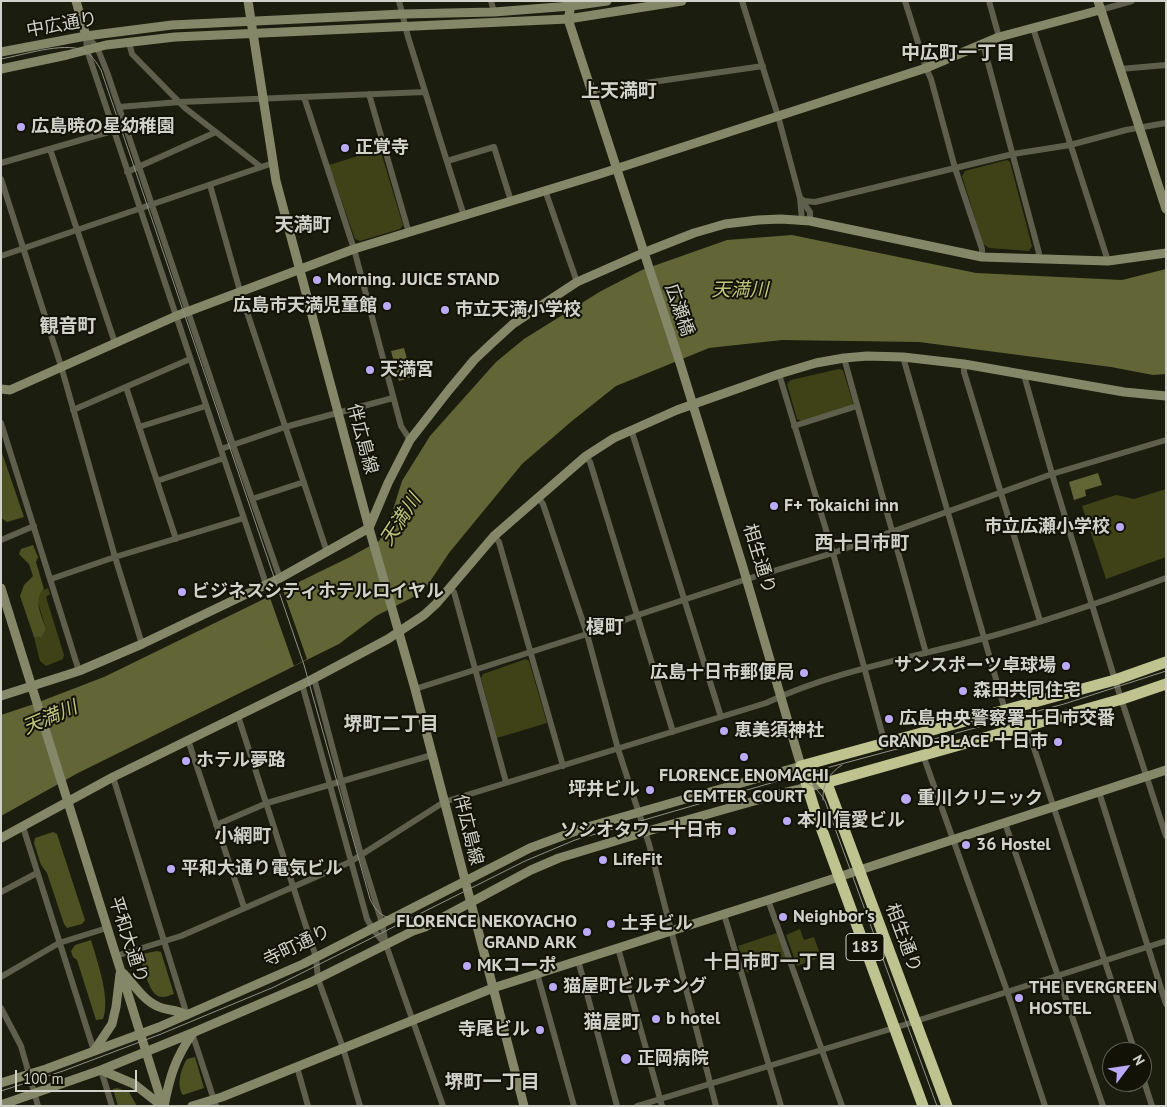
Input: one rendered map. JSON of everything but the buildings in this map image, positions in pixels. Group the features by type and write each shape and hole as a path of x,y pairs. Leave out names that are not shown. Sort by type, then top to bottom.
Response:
{"highway":[{"path":"801,766 1115,680 1166,662"},
{"path":"825,783 1122,699 1166,684"},
{"name":"相生通り","path":"801,766 816,775 829,789 947,1106"},
{"name":"相生通り","path":"801,766 839,877 924,1106"}],"street":[{"path":"76,1 86,36 87,50 113,131 266,584"},
{"name":"伴広島線","path":"248,1 273,163 299,269 368,528 415,689 524,1106"},
{"path":"400,1 425,92 464,216"},
{"path":"491,1 494,12"},
{"name":"中広通り","path":"1,52 86,36 172,25 403,14 494,12 607,1"},
{"path":"1,69 97,47 175,37 568,19 682,1"},
{"path":"742,1 807,218"},
{"path":"905,1 931,79 955,168 982,249 982,257"},
{"path":"989,1 999,38"},
{"path":"1,388 10,390 188,311 354,249 617,168 926,68 999,38 1099,5 1132,1"},
{"path":"568,19 571,4"},
{"path":"1099,5 1166,209"},
{"name":"広瀬橋","path":"568,19 680,363"},
{"path":"1033,28 1108,261"},
{"path":"86,36 97,47 108,72 233,445 280,578"},
{"path":"129,42 132,54 180,102 261,167"},
{"path":"983,44 1039,253 1037,259"},
{"path":"1120,69 1166,65"},
{"path":"590,91 762,66"},
{"path":"119,106 425,92"},
{"path":"369,94 409,233"},
{"path":"304,97 354,249 401,426 410,440"},
{"path":"800,198 804,201 815,202 1013,154 1070,144 1166,123"},
{"path":"1,163 126,127"},
{"path":"127,172 216,132"},
{"path":"447,161 494,147 511,201"},
{"path":"50,149 115,343"},
{"path":"1,256 273,163"},
{"path":"1,180 61,366 115,557 142,644"},
{"path":"210,185 240,292 327,552"},
{"path":"545,190 577,282"},
{"path":"800,198 807,218"},
{"path":"807,218 815,202"},
{"path":"1,696 32,688 79,671 142,644 280,578 368,528 410,440 474,360 513,324 577,282 694,233 725,224 769,219 807,218 982,257 1108,261 1166,252"},
{"path":"1,838 113,777 314,678 388,639 424,615 494,536 586,456 631,429 692,404 816,363 867,356 903,357 964,364 1124,392 1166,396"},
{"path":"903,357 1010,731"},
{"path":"844,358 926,653"},
{"path":"73,410 190,359"},
{"name":"相生通り","path":"680,363 747,579 801,766"},
{"path":"964,364 964,372 1040,622"},
{"path":"779,374 886,744"},
{"path":"1024,375 1115,680 1166,836"},
{"path":"126,388 176,539"},
{"path":"220,449 285,427 393,398"},
{"path":"139,428 206,406"},
{"path":"794,426 858,406"},
{"path":"1,423 79,671"},
{"path":"631,429 721,717"},
{"path":"415,689 587,634 685,599 832,553 1052,474 1166,440"},
{"path":"586,456 590,462 673,732"},
{"path":"157,481 224,458"},
{"path":"252,500 304,482"},
{"path":"538,497 543,504 587,634 618,749 644,832 716,1106"},
{"path":"51,580 115,557 244,518"},
{"path":"1,540 34,526"},
{"path":"494,536 499,542 562,766"},
{"path":"116,956 181,936 350,862 444,802 766,703 795,690 864,669 983,638 1093,606 1166,578"},
{"path":"1,588 32,688"},
{"path":"449,588 454,592 506,782"},
{"path":"314,678 382,923 386,944 443,1106"},
{"path":"302,684 367,919 386,944"},
{"name":"平和大通り","path":"32,688 163,1106"},
{"path":"1020,706 1132,1042"},
{"path":"238,716 294,886 316,957 318,979 343,1048 360,1106"},
{"path":"188,740 244,907"},
{"path":"923,754 1007,991 1045,1106"},
{"path":"216,825 267,803 432,755"},
{"name":"伴広島線","path":"464,881 537,845 584,828 801,766"},
{"path":"192,1106 215,1102 493,988 1166,770"},
{"path":"113,777 187,1015"},
{"path":"1,1105 147,1052 318,979 425,926 531,870 559,858 644,832 825,783"},
{"path":"1099,792 1166,1004"},
{"path":"1006,822 1103,1106"},
{"path":"23,827 94,1052"},
{"path":"1,892 38,873"},
{"name":"寺町通り","path":"1,1083 94,1052 187,1015 316,957 464,881"},
{"path":"768,900 842,1106"},
{"path":"724,914 780,1106"},
{"path":"1,976 59,943 107,928"},
{"path":"637,1106 661,1102 710,1083 895,1028 1166,941"},
{"path":"618,948 661,1102"},
{"path":"578,960 617,1106"},
{"path":"121,971 151,1003 161,1008 181,1011 187,1015"},
{"path":"94,1052 112,1024 121,971"},
{"path":"538,973 574,1106"},
{"path":"1,1008 20,1046 30,1074 38,1106"},
{"path":"192,1034 215,1102"},
{"path":"101,1070 134,1084 163,1106 170,1074 179,1054 192,1034"},
{"path":"297,1067 308,1106"},
{"path":"101,1070 112,1106"},
{"path":"1147,1092 1152,1106"}],"shaded area":[{"path":"380,149 403,225 400,229 360,241 355,239 329,165"},
{"path":"1007,160 1010,162 1032,246 1029,251 989,248 983,244 962,176 965,171"},
{"path":"839,369 843,370 853,403 852,406 801,421 797,419 787,384 791,380"},
{"path":"1,450 24,517 7,522 1,518"},
{"path":"1166,489 1166,557 1106,579 1082,506 1116,495 1134,499"},
{"path":"33,545 38,557 36,562 44,589 40,593 38,603 46,629 42,637 34,637 20,596 24,585 33,576 29,564 19,554 21,549"},
{"path":"48,588 50,594 46,597 64,655 63,659 46,666 40,661 34,637 42,637 46,629 37,599 40,592"},
{"path":"526,659 529,661 547,723 497,738 481,678 483,674"},
{"path":"53,832 57,834 85,920 82,924 67,928 34,843 35,838"},
{"path":"800,929 804,940 814,937 821,957 797,966 786,935"},
{"path":"777,933 787,960 747,973 738,946"},
{"path":"91,940 102,980 105,1001 103,1019 96,1020 77,960 73,957 71,951 75,945"},
{"path":"161,952 174,994 164,997 158,996 152,990 140,957 142,954"},
{"path":"195,1057 204,1088 183,1095 180,1087 181,1072 187,1059"},
{"path":"117,1088 129,1092 137,1106 118,1106 113,1089"}],"water":[{"name":"天満川","path":"792,235 976,273 1122,280 1166,269 1166,374 1153,375 1111,367 919,342 782,340 709,348 616,386 572,421 522,464 449,553 423,592 376,616 339,644 78,773 1,816 1,715 104,677 379,541 388,526 402,481 430,436 496,362 524,339 601,291 642,270 727,240"},
{"path":"404,348 412,377 399,381 391,351"},
{"path":"1098,473 1102,485 1085,490 1086,496 1074,500 1069,482"}],"pier":[{"path":"282,588 307,659 294,666 269,595"}],"tram line":[{"path":"1,59 54,48 74,48 89,54 101,70 304,665 370,899 376,909 384,916 406,920"},
{"path":"1,1091 63,1071 161,1034 274,987 525,861 575,840 778,781 1064,704 1166,671"},
{"path":"823,800 827,780 842,765"},
{"path":"791,779 811,785 825,801 937,1106"}],"place":[{"name":"広島暁の星幼稚園","path":"21,127"},
{"name":"正覚寺","path":"345,148"},
{"name":"Morning. JUICE STAND","path":"317,280"},
{"name":"広島市天満児童館","path":"387,306"},
{"name":"市立天満小学校","path":"445,310"},
{"name":"天満宮","path":"370,370"},
{"name":"F+ Tokaichi inn","path":"774,506"},
{"name":"市立広瀬小学校","path":"1120,527"},
{"name":"ビジネスシティホテルロイヤル","path":"182,592"},
{"name":"サンスポーツ卓球場","path":"1066,666"},
{"name":"広島十日市郵便局","path":"804,673"},
{"name":"森田共同住宅","path":"963,691"},
{"name":"広島中央警察署十日市交番","path":"889,719"},
{"name":"恵美須神社","path":"724,731"},
{"name":"GRAND-PLACE 十日市","path":"1058,742"},
{"name":"FLORENCE ENOMACHI CEMTER COURT","path":"744,757"},
{"name":"ホテル夢路","path":"186,761"},
{"name":"坪井ビル","path":"650,790"},
{"name":"重川クリニック","path":"906,799"},
{"name":"本川信愛ビル","path":"787,821"},
{"name":"ソシオタワー十日市","path":"732,831"},
{"name":"36 Hostel","path":"966,845"},
{"name":"LifeFit","path":"603,860"},
{"name":"平和大通り電気ビル","path":"171,869"},
{"name":"Neighbor's","path":"783,917"},
{"name":"土手ビル","path":"611,924"},
{"name":"FLORENCE NEKOYACHO GRAND ARK","path":"587,932"},
{"name":"MKコーポ","path":"467,966"},
{"name":"猫屋町ビルヂング","path":"553,987"},
{"name":"THE EVERGREEN HOSTEL","path":"1019,998"},
{"name":"b hotel","path":"656,1019"},
{"name":"寺尾ビル","path":"540,1030"},
{"name":"正岡病院","path":"626,1059"}],"district":[{"name":"中広町一丁目","path":"958,54"},
{"name":"上天満町","path":"619,92"},
{"name":"天満町","path":"303,226"},
{"name":"観音町","path":"68,327"},
{"name":"西十日市町","path":"862,544"},
{"name":"榎町","path":"605,628"},
{"name":"堺町二丁目","path":"391,725"},
{"name":"小網町","path":"243,837"},
{"name":"十日市町一丁目","path":"770,963"},
{"name":"猫屋町","path":"612,1023"},
{"name":"堺町一丁目","path":"492,1083"}]}
